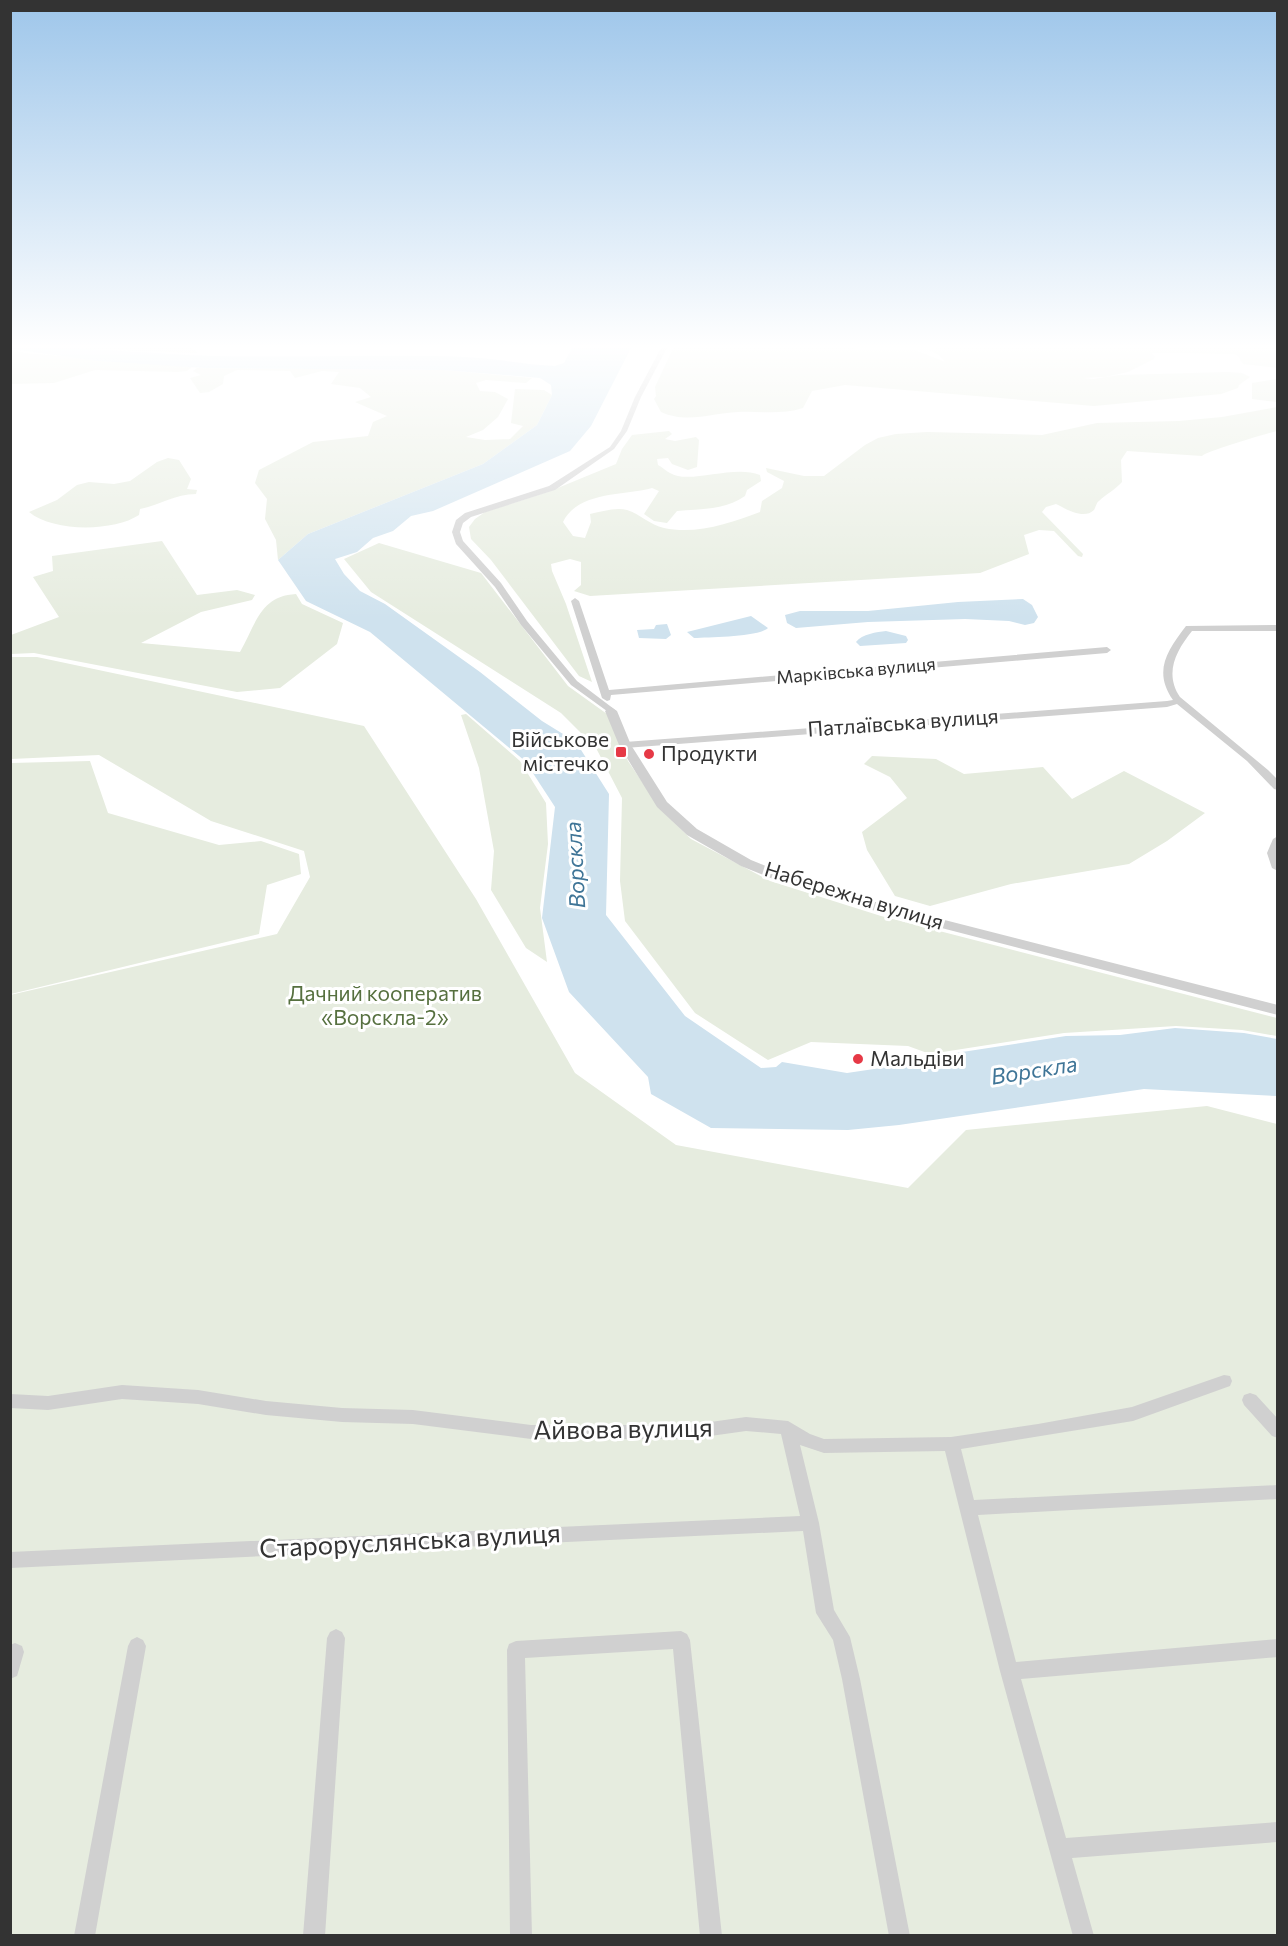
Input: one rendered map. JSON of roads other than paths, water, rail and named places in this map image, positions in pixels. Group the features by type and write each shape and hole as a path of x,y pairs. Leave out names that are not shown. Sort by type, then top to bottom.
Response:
{"street":[{"path":"611,711 574,684 524,623 498,585 459,542 456,532 459,522 468,515 552,488 574,476 612,448 620,437"},
{"name":"Набережна вулиця","path":"574,601 611,711 625,745 654,793 676,819 692,832 719,848 778,876 877,906 1278,1010"},
{"path":"1278,628 1189,628 1177,643 1168,668 1168,683 1180,701 1278,787"},
{"name":"Марківська вулиця","path":"606,693 1107,650"},
{"name":"Патлаївська вулиця","path":"625,745 1167,704 1180,701"},
{"path":"1277,838 1272,853 1278,868"},
{"name":"Айвова вулиця","path":"10,1401 48,1403 122,1392 198,1397 266,1408 342,1415 413,1417 531,1432 689,1432 746,1424 788,1428 804,1439 824,1446 951,1444 1133,1414 1224,1381"},
{"path":"1251,1400 1278,1431"},
{"path":"788,1428 810,1523 825,1613 841,1637 851,1679 900,1935"},
{"path":"951,1444 1009,1671 1084,1935"},
{"path":"968,1508 1278,1492"},
{"name":"Староруслянська вулиця","path":"10,1560 810,1523"},
{"path":"314,1935 336,1638"},
{"path":"521,1935 516,1650 681,1640 711,1935"},
{"path":"84,1935 137,1646"},
{"path":"1009,1671 1278,1648"},
{"path":"1058,1849 1278,1832"}],"water":[{"name":"Ворскла","path":"521,437 582,437 570,451 433,511 411,516 393,531 373,538 357,552 335,559 344,574 360,591 385,604 480,672 542,721 576,742 609,794 606,915 685,1016 761,1068 776,1067 782,1062 847,1073 1066,1036 1120,1035 1175,1028 1244,1033 1277,1039 1277,1096 1144,1089 899,1125 848,1130 711,1128 651,1094 648,1077 569,992 542,918 555,807 525,761 370,632 306,601 278,560 308,534 483,464"},
{"path":"1023,599 1032,605 1038,617 1034,623 1025,625 1009,621 965,619 868,622 796,628 787,623 785,615 800,611 868,611 958,602"},
{"path":"751,616 768,628 744,635 722,637 694,638 687,632"},
{"path":"667,624 671,635 666,639 639,638 637,630 654,629 656,625"},
{"path":"886,631 906,636 908,640 906,643 860,646 856,642 866,635"}],"place":[{"name":"Військове містечко","path":"621,752"},
{"name":"Продукти","path":"649,754"},
{"name":"Мальдіви","path":"858,1059"}],"park label":[{"name":"Дачний кооператив «Ворскла-2»","path":"385,1006"}]}
